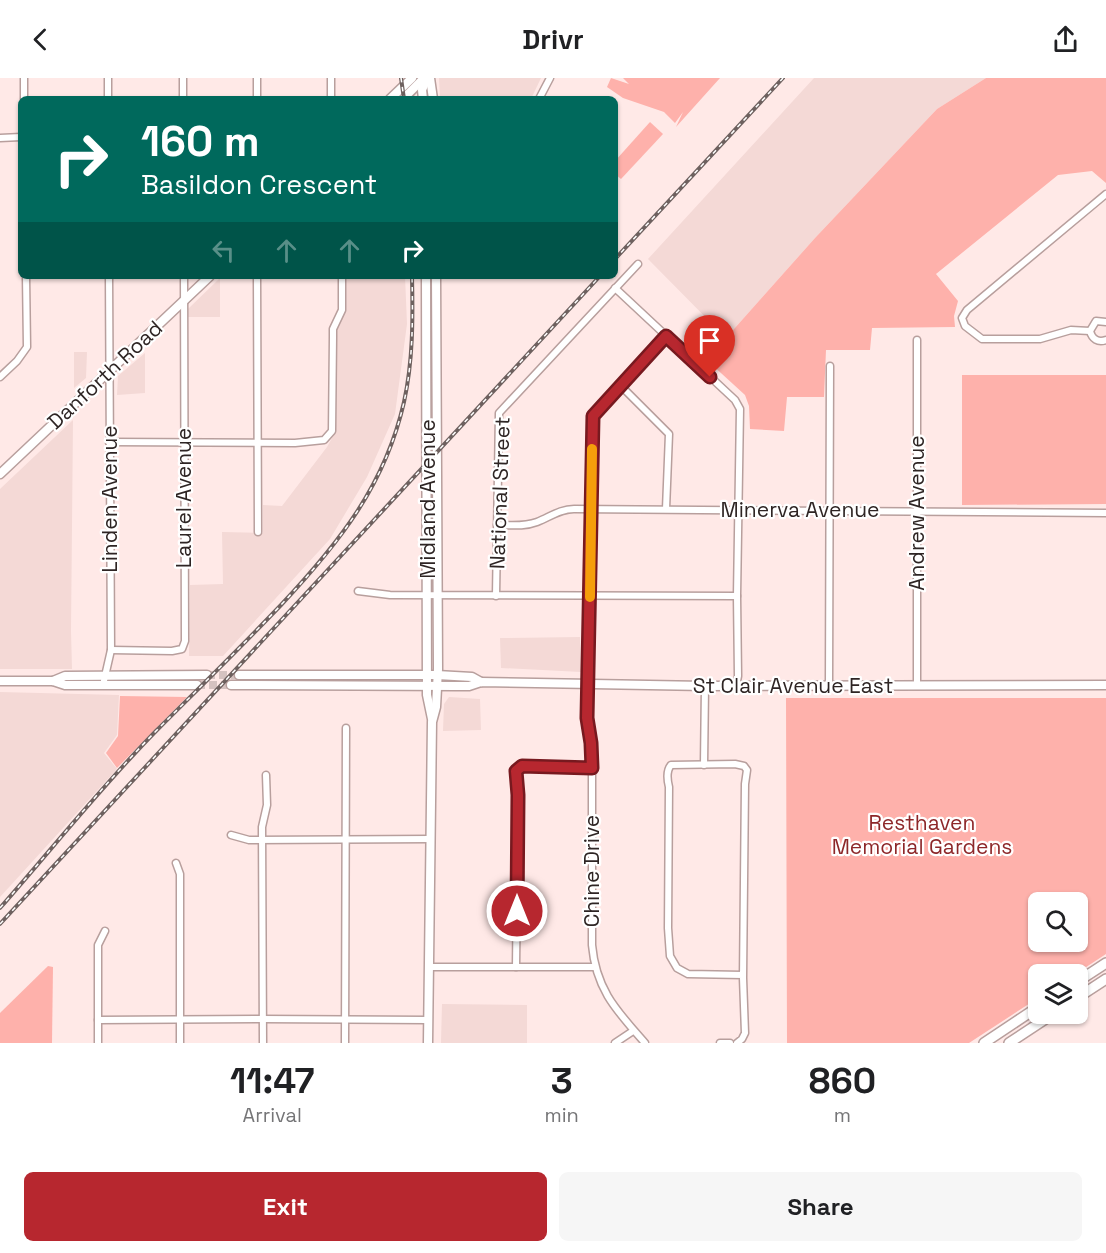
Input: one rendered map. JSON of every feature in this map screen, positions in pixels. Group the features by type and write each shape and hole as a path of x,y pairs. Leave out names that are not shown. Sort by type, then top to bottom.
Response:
{"main road":[{"path":"393,96 412,78"},
{"path":"406,96 427,78"},
{"path":"423,96 422,90 427,78"},
{"path":"427,78 432,96"},
{"name":"Danforth Road","path":"0,474 207,279"},
{"name":"Midland Avenue","path":"426,279 433,595"},
{"name":"Midland Avenue","path":"428,1043 436,279"},
{"path":"53,681 65,676 207,675"},
{"name":"St Clair Avenue East","path":"239,675 433,675 472,677 481,682"},
{"path":"0,681 53,681 64,685 103,686 197,685"},
{"name":"St Clair Avenue East","path":"231,685 469,686 481,682 705,686 1106,685"},
{"path":"1088,975 1106,963"},
{"path":"1088,991 1106,979"},
{"path":"984,1043 1028,1014"},
{"path":"1010,1043 1038,1024"}],"street":[{"path":"24,78 24,96"},
{"path":"108,78 108,96"},
{"path":"183,78 183,96"},
{"path":"257,78 257,96"},
{"path":"331,78 331,96"},
{"path":"541,96 550,78"},
{"path":"0,138 18,138"},
{"path":"1090,331 1071,330 1040,339 982,339 966,328 962,318 967,310 1106,194"},
{"name":"National Street","path":"496,596 499,413 638,264"},
{"path":"0,377 17,361 27,347 26,279"},
{"name":"Linden Avenue","path":"103,686 111,650 109,279"},
{"name":"Laurel Avenue","path":"111,650 172,651 183,648 184,279"},
{"path":"257,279 258,532"},
{"path":"109,442 317,442 324,440 332,431 333,329 342,310 342,279"},
{"path":"615,288 739,406 738,676 736,686"},
{"path":"1090,331 1096,321 1106,322"},
{"path":"1090,331 1096,341 1106,340"},
{"name":"Chine Drive","path":"645,1043 608,999 596,967 592,930 592,768 587,718 593,416 666,336"},
{"name":"Andrew Avenue","path":"917,340 917,686"},
{"path":"829,685 830,366"},
{"path":"621,386 669,434 666,509"},
{"name":"Minerva Avenue","path":"497,525 536,523 561,510 591,509 1106,513"},
{"path":"358,591 390,596 737,597"},
{"path":"704,765 705,686"},
{"path":"345,1043 346,728"},
{"path":"737,1043 745,1033 743,975 747,770 739,764 671,765 668,768 668,949 672,962 682,972 699,975 743,975"},
{"path":"516,968 518,795 516,771 522,766 592,768"},
{"path":"263,1043 262,840 263,820 267,805 267,775"},
{"path":"231,835 242,839 262,840 431,839"},
{"path":"176,864 180,874 180,1043"},
{"path":"98,1043 98,945 105,931"},
{"path":"429,967 596,967"},
{"path":"98,1020 428,1020"},
{"path":"615,1043 633,1031"},
{"path":"720,1043 730,1043"}],"shaded area":[{"path":"439,78 541,78 532,96 440,96"},
{"path":"814,78 986,78 937,109 815,238 726,338 648,259"},
{"path":"220,279 220,317 187,317 188,309"},
{"path":"344,279 405,279 407,324 395,414 367,477 330,539 223,656 189,656 190,585 223,584 222,532 263,533 263,505 282,506 327,447 336,431 336,328"},
{"path":"74,352 87,352 86,378 74,388"},
{"path":"145,353 145,393 117,395 118,376"},
{"path":"73,420 72,669 0,669 0,489"},
{"path":"580,637 581,672 501,668 500,638"},
{"path":"0,692 119,695 117,735 104,753 117,769 0,897"},
{"path":"449,697 480,699 481,730 443,731 444,704"},
{"path":"442,1004 527,1005 527,1043 441,1043"}],"green space":[{"path":"611,78 629,84 623,78 720,78 676,127 683,112 675,123 664,112 623,98 607,87"},
{"path":"986,78 1106,78 1106,183 1092,171 1058,175 936,274 958,301 954,316 955,327 872,328 870,350 826,350 824,397 787,397 784,431 750,429 749,406 745,395 710,363 731,346 726,338 815,238 937,109"},
{"path":"650,122 663,134 621,179 618,176 618,158"},
{"path":"962,375 1106,375 1106,504 962,505"},
{"path":"120,696 187,697 117,768 106,753 118,736"},
{"name":"Resthaven Memorial Gardens","path":"786,698 1106,698 1106,954 1088,966 1088,964 1028,964 1028,1005 969,1043 787,1043"},
{"path":"48,966 53,967 52,1043 0,1043 0,1013"}],"tunnel":[{"path":"207,675 239,675"},
{"path":"197,685 231,685"}],"railway":[{"path":"401,78 404,96"},
{"path":"618,256 783,78"},
{"path":"0,908 136,752 302,582 357,512 385,461 404,402 412,340 412,279"},
{"path":"0,924 597,279"}],"slow traffic":[{"path":"590,597 592,449"}],"route":[{"path":"517,911 518,795 516,771 522,766 592,768 587,718 590,664 593,416 666,336 710,377"}]}
